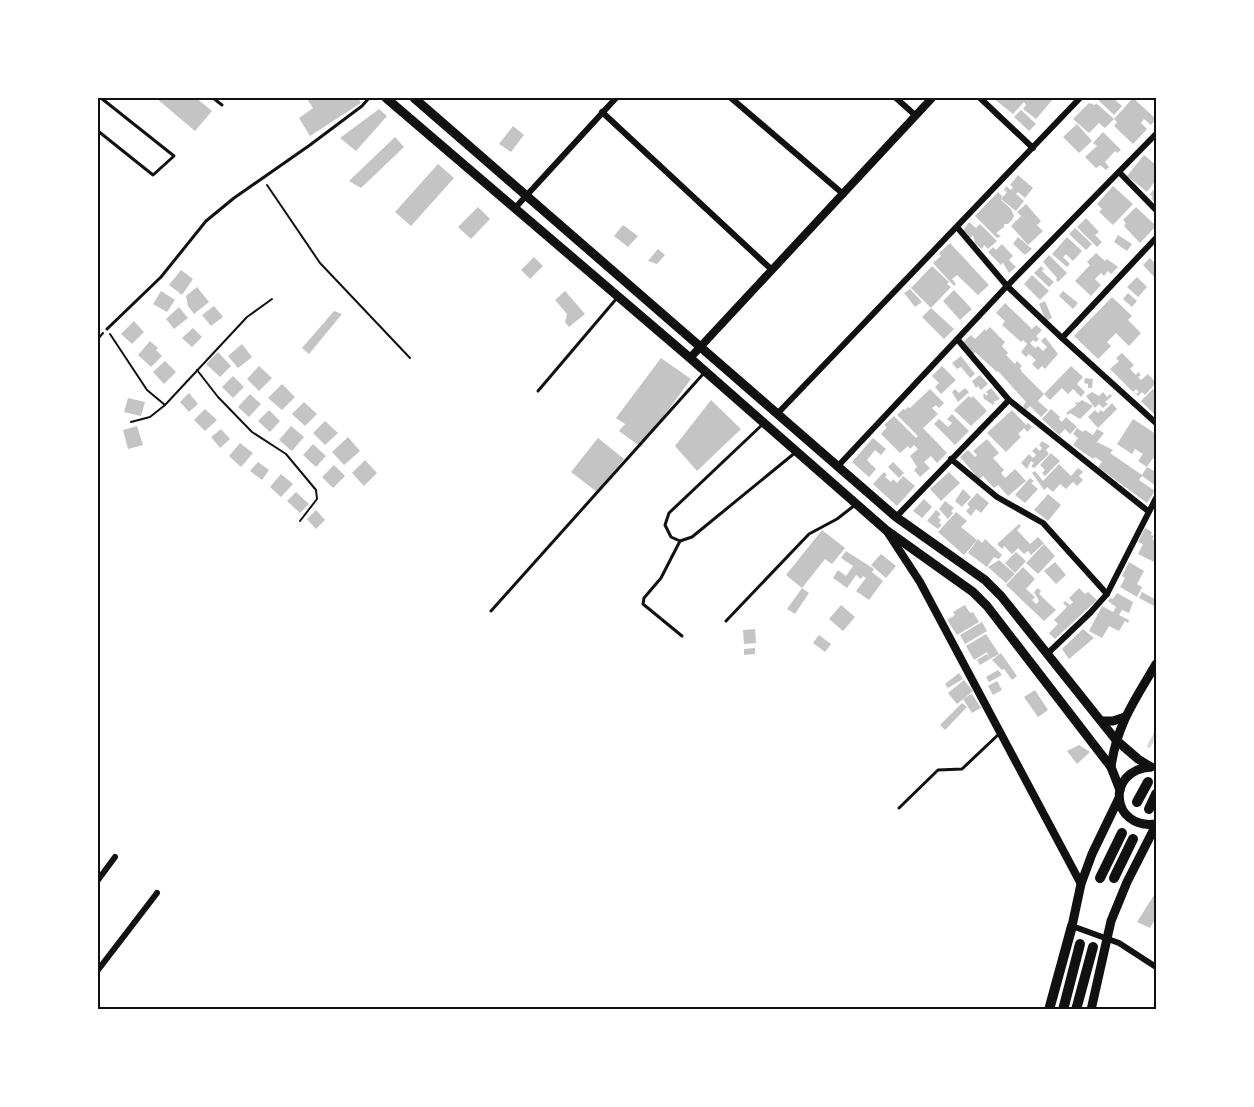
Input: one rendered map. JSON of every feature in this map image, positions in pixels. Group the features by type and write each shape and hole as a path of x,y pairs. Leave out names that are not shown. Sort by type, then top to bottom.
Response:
{"main road":[{"path":"386,98 690,358 886,530 973,592 987,606 1112,767 1122,808 1128,817 1136,823 1156,824"},
{"path":"414,98 896,517 985,580 1001,596 1116,740 1138,759 1154,768"},
{"path":"1112,767 1116,740 1125,717 1156,664"},
{"path":"1101,721 1113,721 1125,717"},
{"path":"1049,1010 1072,927 1081,884 1092,854 1120,794 1122,782 1134,771 1154,768"},
{"path":"1137,802 1148,782"},
{"path":"1149,809 1156,794"},
{"path":"1091,1010 1111,921 1127,882 1156,824"},
{"path":"1100,878 1122,833"},
{"path":"1114,878 1133,839"},
{"path":"1063,1010 1080,945"},
{"path":"1076,1010 1093,947"}],"street":[{"path":"515,208 616,98"},
{"path":"731,98 842,193"},
{"path":"896,98 915,115"},
{"path":"690,358 932,98"},
{"path":"980,98 1033,147"},
{"path":"778,413 1080,98"},
{"path":"602,112 772,270"},
{"path":"838,466 1007,286 1156,134"},
{"path":"1119,172 1156,210"},
{"path":"957,227 1007,286 1156,423"},
{"path":"1062,338 1156,238"},
{"path":"958,340 1009,400 1148,511"},
{"path":"896,517 1009,400"},
{"path":"951,459 998,497 1042,523 1107,594"},
{"path":"1047,654 1090,614 1107,594 1156,498"},
{"path":"886,530 920,582 1081,884"},
{"path":"98,880 115,857"},
{"path":"98,970 157,893"},
{"path":"1072,927 1107,937 1156,967"}],"lane":[{"path":"98,131 153,175 174,156 101,98"},
{"path":"213,98 222,105"},
{"path":"107,329 161,278 200,227 262,178 310,146 369,98"},
{"path":"538,392 618,296"},
{"path":"491,611 705,372"},
{"path":"764,423 669,513 665,525 671,537 680,541 692,537 796,452"},
{"path":"726,621 809,534 837,519 856,504"},
{"path":"680,541 661,578 644,598 643,604 682,636"},
{"path":"899,808 938,770 962,769 1001,732"}],"path":[{"path":"262,178 320,263 410,358"},
{"path":"131,422 150,417 165,405 247,317 272,299"},
{"path":"107,329 147,390 165,405"},
{"path":"197,370 218,397 252,432 286,454 316,490 317,499 300,522"}],"building":[{"path":"156,98 196,98 212,111 195,131"},
{"path":"358,98 361,103 310,136 299,118 313,108 307,99"},
{"path":"993,98 1054,98 1036,119 1023,109 1026,105 1024,102 1013,114"},
{"path":"1113,98 1122,106 1114,115 1097,99"},
{"path":"1133,98 1156,119 1151,125 1144,119 1141,123 1147,129 1133,144 1114,126 1117,122 1114,119"},
{"path":"1089,103 1095,105 1096,103 1114,119 1105,128 1099,123 1089,133 1073,119"},
{"path":"379,109 387,116 356,151 340,138"},
{"path":"1021,110 1036,124 1029,131 1014,117"},
{"path":"1077,124 1092,141 1079,153 1063,137"},
{"path":"513,126 524,135 511,152 499,144"},
{"path":"1103,132 1121,150 1117,153 1115,151 1105,162 1109,167 1106,170 1100,165 1096,168 1085,157 1097,146 1093,143"},
{"path":"395,137 404,147 361,188 349,181"},
{"path":"1144,155 1156,165 1156,180 1147,192 1127,176"},
{"path":"438,164 454,178 411,226 395,212"},
{"path":"1018,175 1033,188 1025,198 1018,192 1016,194 1024,201 1016,211 1001,199 1007,192 1004,190 1006,186 1011,190 1013,187 1010,185"},
{"path":"1113,186 1133,204 1113,225 1099,212 1102,209 1097,204"},
{"path":"1156,187 1156,204 1150,194"},
{"path":"998,192 1002,196 1001,200 1011,209 1014,216 996,233 1001,236 997,238 975,216"},
{"path":"1026,204 1041,221 1037,225 1043,231 1028,245 1011,226 1021,216 1017,212"},
{"path":"478,207 490,219 471,239 458,227"},
{"path":"1136,207 1156,226 1140,243 1124,226 1126,223 1123,220"},
{"path":"1086,218 1099,232 1095,235 1102,242 1097,247 1077,227"},
{"path":"969,222 976,228 980,224 997,241 988,249 984,245 982,249 975,243 973,235 970,238 964,230"},
{"path":"623,225 638,236 628,247 614,236"},
{"path":"1075,228 1092,244 1086,250 1069,234"},
{"path":"1118,235 1132,244 1127,251 1114,242"},
{"path":"1018,237 1032,249 1025,255 1013,244"},
{"path":"1067,237 1082,251 1073,261 1066,254 1063,257 1070,264 1067,267 1052,254"},
{"path":"950,243 989,285 978,295 957,275 952,279 956,284 954,286 933,263 941,256 939,253"},
{"path":"1002,244 1013,256 1009,260 1016,267 1009,273 1003,263 1001,265 988,252 993,247 996,250"},
{"path":"658,249 665,255 657,264 648,261"},
{"path":"1096,253 1105,261 1107,259 1118,267 1111,274 1108,271 1104,276 1101,273 1095,279 1101,285 1091,296 1075,281 1090,265 1087,262"},
{"path":"1049,255 1067,273 1058,282 1043,262"},
{"path":"534,257 543,266 530,279 521,270"},
{"path":"1150,258 1156,265 1156,279 1143,265"},
{"path":"932,266 949,282 947,284 951,287 931,308 911,288"},
{"path":"1041,266 1044,269 1042,271 1054,282 1049,287 1034,273"},
{"path":"181,270 193,279 182,295 169,285"},
{"path":"1032,275 1049,291 1040,300 1024,284"},
{"path":"1137,277 1147,287 1138,297 1127,287"},
{"path":"197,287 209,302 194,314 188,306 186,296"},
{"path":"910,289 922,302 915,307 904,293"},
{"path":"954,290 972,309 960,320 943,301"},
{"path":"161,291 175,300 167,312 153,304"},
{"path":"565,291 585,314 569,327 565,322 567,314 555,300"},
{"path":"1063,291 1078,303 1073,309 1059,296"},
{"path":"1128,293 1137,301 1132,307 1123,299"},
{"path":"1112,297 1132,316 1128,320 1141,333 1129,346 1116,333 1107,342 1111,346 1098,359 1074,336"},
{"path":"1045,301 1052,318 1046,321 1039,304"},
{"path":"1005,303 1032,329 1036,325 1042,330 1036,336 1039,339 1030,343 1035,348 1038,346 1043,351 1047,347 1041,341 1045,337 1058,354 1045,369 1042,366 1038,370 1032,364 1036,360 1029,354 1026,357 1021,352 1027,344 1023,340 1021,342 1002,325 1005,321 996,313"},
{"path":"214,306 223,317 211,326 202,315"},
{"path":"179,307 188,318 174,329 166,319"},
{"path":"931,308 954,329 944,339 922,317"},
{"path":"334,311 342,314 309,354 302,348"},
{"path":"134,321 144,332 132,344 121,334"},
{"path":"990,327 1005,342 1002,346 1008,353 1006,355 1015,364 1017,361 1022,366 1020,368 1022,372 1044,394 1038,401 1048,410 1041,417 1030,406 1026,410 1023,406 1026,402 998,371 975,352 973,354 962,343 971,335 975,339"},
{"path":"193,328 202,337 192,347 182,338"},
{"path":"150,341 158,348 156,350 162,356 151,367 138,355"},
{"path":"242,344 252,357 238,368 228,356"},
{"path":"218,352 231,366 220,377 206,364"},
{"path":"1122,353 1134,365 1130,369 1136,375 1138,372 1141,375 1138,377 1141,380 1148,374 1156,383 1145,395 1142,392 1138,396 1136,394 1139,392 1136,389 1133,392 1110,369 1119,361 1116,358"},
{"path":"961,356 975,374 970,378 961,367 957,369 952,363"},
{"path":"661,358 691,379 641,447 619,431 625,424 616,418"},
{"path":"165,361 176,372 164,384 153,372"},
{"path":"259,366 272,378 259,391 247,379"},
{"path":"942,366 956,380 941,394 935,387 939,383 932,376"},
{"path":"1071,366 1083,377 1077,384 1085,392 1081,397 1073,389 1068,394 1062,388 1050,400 1044,394"},
{"path":"980,375 988,384 981,390 978,386 976,388 972,381"},
{"path":"233,376 244,387 233,398 222,387"},
{"path":"1085,378 1093,379 1092,388 1088,388 1088,384 1084,383"},
{"path":"282,384 295,397 282,410 268,398"},
{"path":"965,388 969,392 958,402 952,392 955,389 959,393"},
{"path":"991,388 1000,399 993,402 995,403 993,405 983,398 984,393 986,396 988,394 986,392"},
{"path":"930,389 944,403 939,408 936,405 932,408 938,414 923,428 947,453 937,463 931,456 924,462 930,468 920,477 914,470 917,467 910,456 918,449 914,445 910,449 908,446 900,453 881,434 887,427 884,425 894,416 916,438 918,436 897,415 903,409 910,408"},
{"path":"1153,389 1156,392 1156,416 1141,401"},
{"path":"1092,392 1099,396 1103,392 1107,397 1110,394 1112,396 1105,402 1108,404 1103,408 1099,404 1095,408 1086,396"},
{"path":"189,393 198,404 189,412 180,402"},
{"path":"250,394 261,404 249,417 238,407"},
{"path":"969,396 971,398 973,396 987,411 971,426 954,410"},
{"path":"128,398 145,402 141,416 124,412"},
{"path":"711,400 741,429 697,471 675,446"},
{"path":"1082,400 1093,406 1080,419 1066,413 1077,405 1076,402"},
{"path":"304,402 317,414 305,426 292,414"},
{"path":"1112,403 1117,409 1098,428 1088,417 1095,410 1098,413 1101,410 1103,412"},
{"path":"205,409 217,420 205,431 194,420"},
{"path":"1051,409 1062,422 1066,417 1077,427 1070,434 1065,429 1059,435 1042,419"},
{"path":"269,410 280,421 270,432 258,421"},
{"path":"1012,410 1026,425 1028,423 1032,427 1027,432 1024,428 1018,434 1021,437 1006,452 987,433"},
{"path":"952,414 969,431 955,445 934,424 939,419 948,427 952,423 947,419"},
{"path":"1133,419 1156,434 1156,460 1153,458 1147,467 1138,461 1143,454 1135,449 1132,454 1117,444"},
{"path":"325,421 338,433 325,445 313,433"},
{"path":"137,426 143,445 128,449 123,430"},
{"path":"291,426 304,437 292,451 279,440"},
{"path":"1077,428 1093,435 1097,429 1104,433 1097,442 1113,450 1110,453 1142,475 1147,467 1156,472 1156,486 1142,476 1139,480 1155,491 1147,503 1098,467 1102,462 1095,457 1093,459 1073,445 1078,438 1073,434"},
{"path":"221,429 230,439 220,448 211,437"},
{"path":"348,437 360,451 344,465 332,452"},
{"path":"598,438 624,459 597,492 571,472"},
{"path":"873,438 886,449 881,455 875,450 867,460 876,469 869,477 852,462"},
{"path":"987,439 999,453 993,458 1004,470 1001,473 1005,478 1015,469 1026,481 1008,496 998,485 994,488 983,476 979,479 960,457 968,450 975,457 977,455 973,451"},
{"path":"1042,441 1050,446 1046,450 1049,454 1034,468 1031,466 1034,463 1031,461 1027,469 1021,463 1029,454 1033,458 1036,455 1032,451 1036,447 1040,451 1042,448 1039,445"},
{"path":"240,443 253,453 241,467 229,456"},
{"path":"313,444 326,456 316,467 303,455"},
{"path":"1051,453 1060,461 1045,476 1042,473 1045,470 1040,465"},
{"path":"365,460 377,473 364,486 352,473"},
{"path":"258,462 269,470 262,480 250,471"},
{"path":"893,462 904,473 899,478 888,467"},
{"path":"1059,464 1071,476 1078,468 1083,472 1079,476 1083,480 1077,486 1073,482 1066,489 1060,484 1053,492 1047,487 1044,490 1032,473 1035,471 1043,481"},
{"path":"334,465 345,476 333,488 322,477"},
{"path":"884,472 887,475 885,477 891,482 893,479 897,483 903,476 915,486 897,506 873,484"},
{"path":"949,472 960,483 941,501 930,489"},
{"path":"281,474 293,484 281,497 270,487"},
{"path":"1030,478 1034,481 1031,483 1038,489 1025,503 1015,495"},
{"path":"963,489 971,497 962,507 955,501"},
{"path":"296,492 309,504 300,513 287,501"},
{"path":"977,493 989,503 981,513 976,509 971,516 966,511 970,507 967,504"},
{"path":"1048,494 1061,505 1048,521 1034,510"},
{"path":"924,499 932,507 922,518 913,511"},
{"path":"945,501 954,508 948,519 939,509"},
{"path":"316,510 325,520 316,529 307,519"},
{"path":"936,510 941,514 938,517 942,525 938,529 927,521"},
{"path":"956,512 967,521 961,527 977,540 964,555 938,532"},
{"path":"1019,524 1021,526 1017,530 1030,544 1038,537 1044,543 1031,555 1028,551 1024,554 1018,548 1012,554 1004,546 1002,549 997,544"},
{"path":"1145,528 1152,532 1151,535 1154,536 1152,539 1156,542 1156,563 1138,554 1143,544 1138,542"},
{"path":"822,530 845,548 832,564 825,559 802,588 786,575"},
{"path":"978,539 982,543 985,539 1002,555 999,559 994,557 987,567 968,553"},
{"path":"1044,544 1055,556 1038,574 1026,563"},
{"path":"846,551 874,569 872,572 883,581 869,600 856,591 866,578 863,576 861,579 856,575 847,588 833,578 838,570 846,576 853,566 841,558"},
{"path":"1016,552 1026,561 1015,573 1005,563"},
{"path":"881,554 896,566 886,578 871,565"},
{"path":"999,560 1015,574 1006,583 988,567"},
{"path":"1055,562 1066,575 1056,584 1044,571"},
{"path":"1129,562 1144,571 1137,584 1142,587 1137,597 1120,587 1125,578 1122,576"},
{"path":"1023,567 1035,579 1026,589 1035,597 1032,600 1036,604 1039,601 1034,592 1038,588 1041,591 1039,594 1056,610 1044,621 1006,585"},
{"path":"802,588 809,593 795,614 787,609"},
{"path":"1079,588 1097,600 1055,639 1049,633 1058,624 1054,620 1067,607 1063,603 1065,601 1070,605 1073,602 1069,598"},
{"path":"1142,592 1156,600 1156,607 1139,598"},
{"path":"1117,593 1133,602 1129,613 1122,610 1119,615 1129,620 1128,623 1125,621 1119,631 1109,626 1102,638 1089,631 1102,606 1113,612 1116,607 1108,601 1110,598 1113,599"},
{"path":"841,605 855,617 843,631 829,619"},
{"path":"965,605 979,622 957,635 947,620 955,615 953,612"},
{"path":"982,622 987,631 965,644 960,635"},
{"path":"755,629 756,643 744,644 743,630"},
{"path":"1083,629 1094,638 1069,659 1062,649"},
{"path":"986,634 999,654 990,659 987,652 974,660 966,646"},
{"path":"819,635 831,644 825,652 813,643"},
{"path":"755,648 755,654 744,655 744,649"},
{"path":"1001,653 1017,676 1012,680 1004,669 1002,670 992,660"},
{"path":"987,654 990,659 980,665 977,660"},
{"path":"998,670 1002,675 989,682 986,677"},
{"path":"959,673 963,679 948,688 945,684"},
{"path":"964,680 973,691 957,704 948,693"},
{"path":"997,681 1002,690 993,695 988,686"},
{"path":"1035,690 1048,710 1038,717 1024,697"},
{"path":"972,694 981,708 972,713 963,699"},
{"path":"962,703 967,707 945,730 940,725"},
{"path":"1079,745 1090,752 1077,764 1067,751"},
{"path":"1154,895 1156,896 1156,918 1150,928 1137,922"}],"waterway":[{"path":"1149,746 1156,733"}]}
